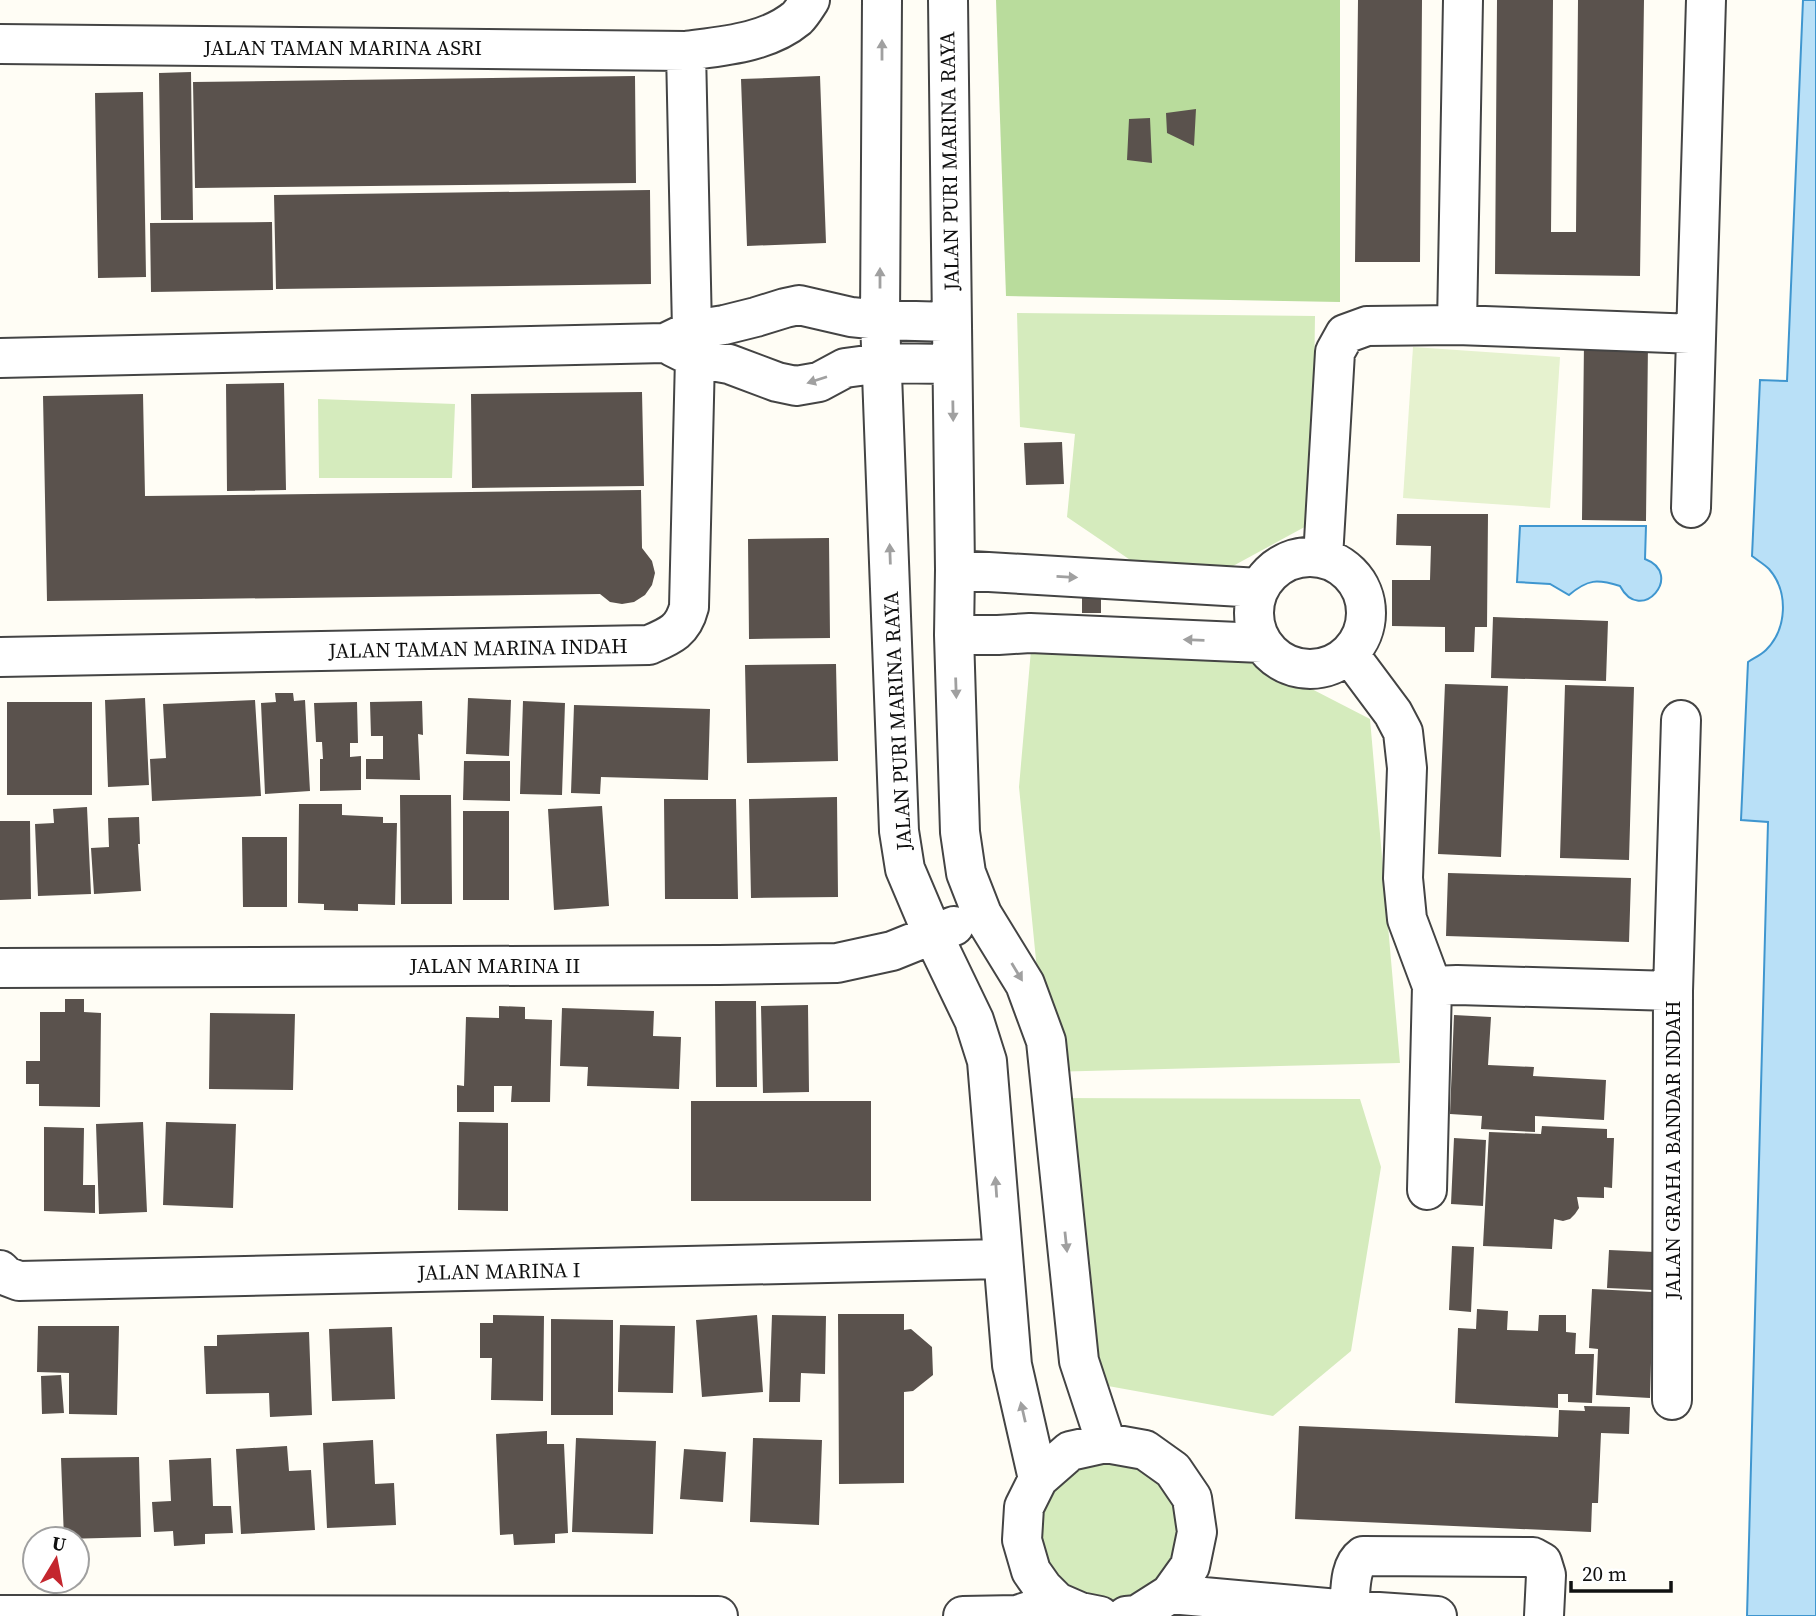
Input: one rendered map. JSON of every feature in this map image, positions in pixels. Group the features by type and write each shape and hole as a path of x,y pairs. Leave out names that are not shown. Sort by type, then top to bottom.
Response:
{"street":[{"name":"JALAN TAMAN MARINA ASRI","path":"0,44 686,51 734,45 778,31 799,16 810,0"},
{"name":"JALAN PURI MARINA RAYA","path":"882,0 880,320 899,831 905,869 974,1020 987,1061 1012,1365 1038,1479"},
{"name":"JALAN PURI MARINA RAYA","path":"948,0 954,635 960,832 966,873 982,914 1025,984 1046,1041 1079,1361 1106,1443"},
{"path":"1457,325 1463,0"},
{"path":"1691,508 1706,0"},
{"name":"JALAN TAMAN MARINA INDAH","path":"0,657 649,645 681,627 689,607 684,344 686,51"},
{"path":"0,358 684,344 724,325 785,307 799,306 880,320"},
{"name":"JALAN PURI MARINA RAYA","path":"880,320 951,322"},
{"path":"1323,558 1335,352 1345,334 1367,326 1457,325 1696,334"},
{"path":"684,344 729,365 796,386 819,382 845,368 882,363 952,364"},
{"path":"1304,557 1323,558 1342,567 1356,580 1365,599 1366,619 1361,638 1349,654 1332,665 1313,670 1293,667 1275,658 1262,643 1255,625 1254,606 1259,588 1270,573 1286,562 1304,557"},
{"path":"955,570 1259,588"},
{"path":"954,635 1030,633 1262,643"},
{"path":"1349,654 1393,713 1403,732 1407,768 1403,878 1407,919 1432,986 1427,1190"},
{"path":"1673,991 1681,720"},
{"name":"JALAN MARINA II","path":"0,968 837,963 892,951 982,914"},
{"name":"JALAN GRAHA BANDAR INDAH","path":"1432,986 1673,991 1672,1400"},
{"name":"JALAN MARINA I","path":"0,1270 6,1276 19,1280 1002,1259"},
{"path":"1100,1616 1080,1612 1057,1602 1031,1571 1022,1540 1024,1507 1038,1479 1070,1451 1106,1443 1145,1450 1173,1470 1192,1498 1198,1532 1190,1566 1170,1594 1137,1615 1126,1616"},
{"path":"1349,1610 1353,1570 1356,1561 1363,1556 1533,1558 1542,1562 1546,1575 1544,1616"},
{"path":"1170,1594 1437,1616"},
{"path":"963,1616 1017,1615 1057,1602"},
{"path":"0,1615 718,1616"}],"green space":[{"path":"996,0 1340,0 1340,302 1006,296"},
{"path":"1017,313 1315,316 1312,523 1233,566 1145,570 1067,517 1075,434 1020,427"},
{"path":"1413,347 1560,357 1550,508 1403,498"},
{"path":"318,399 455,404 452,478 319,478"},
{"path":"1031,650 1242,653 1370,719 1400,1063 1047,1072 1019,787"},
{"path":"1052,1098 1360,1099 1381,1167 1351,1351 1273,1416 1086,1382"},
{"path":"1109,1460 1136,1465 1159,1481 1175,1504 1180,1531 1175,1558 1159,1581 1136,1597 1109,1602 1082,1597 1059,1581 1043,1558 1038,1531 1043,1504 1059,1481 1082,1465"}],"water":[{"path":"1803,0 1816,0 1816,1616 1747,1616 1768,822 1741,820 1748,662 1764,652 1773,641 1783,610 1780,588 1775,578 1769,569 1752,556 1760,380 1787,381"},
{"path":"1520,526 1646,526 1645,559 1656,566 1661,575 1660,585 1648,599 1638,601 1629,597 1620,586 1605,582 1587,583 1569,595 1550,584 1517,582"}],"building":[{"path":"1358,0 1422,0 1420,262 1355,262"},
{"path":"1497,0 1553,0 1551,232 1576,232 1578,0 1644,0 1640,276 1495,274"},
{"path":"191,72 193,220 161,220 159,73"},
{"path":"635,76 636,183 195,188 193,82"},
{"path":"820,76 826,243 747,246 741,79"},
{"path":"143,92 146,277 98,278 95,93"},
{"path":"1196,109 1194,146 1167,133 1166,113"},
{"path":"1150,118 1152,163 1127,160 1129,119"},
{"path":"650,190 651,284 276,289 274,195"},
{"path":"272,222 273,290 151,292 150,223"},
{"path":"1584,342 1648,343 1646,521 1582,520"},
{"path":"284,383 286,490 227,491 226,384"},
{"path":"642,392 644,486 472,488 471,394"},
{"path":"143,394 145,496 641,490 642,548 652,561 655,573 652,585 645,595 634,602 622,604 610,602 600,594 47,601 43,396"},
{"path":"1062,442 1064,484 1026,485 1024,443"},
{"path":"1397,514 1488,514 1487,627 1475,627 1474,652 1445,652 1445,627 1392,626 1392,580 1430,580 1431,546 1396,545"},
{"path":"829,538 830,638 749,639 748,539"},
{"path":"1082,591 1101,591 1101,613 1082,613"},
{"path":"1493,617 1608,621 1606,681 1491,678"},
{"path":"836,664 838,761 747,763 745,665"},
{"path":"1445,684 1508,686 1501,857 1438,854"},
{"path":"1565,685 1634,687 1629,860 1560,858"},
{"path":"275,693 293,693 294,701 305,700 310,791 265,794 261,703 276,702"},
{"path":"145,698 149,785 108,787 105,700"},
{"path":"468,698 511,700 509,756 466,754"},
{"path":"255,700 261,796 152,801 150,759 166,758 163,704"},
{"path":"422,701 423,735 418,734 420,780 366,779 366,759 383,759 383,736 371,736 370,702"},
{"path":"523,701 565,703 562,795 520,794"},
{"path":"7,702 92,702 92,795 7,795"},
{"path":"357,702 358,743 350,743 350,757 361,756 361,790 320,791 322,742 316,742 314,703"},
{"path":"574,705 710,709 708,780 601,777 600,794 571,793"},
{"path":"464,761 510,761 510,801 463,800"},
{"path":"400,795 451,795 452,904 401,904"},
{"path":"837,797 838,897 751,898 749,799"},
{"path":"664,799 736,799 738,899 665,899"},
{"path":"299,804 342,804 342,815 383,817 383,823 397,823 395,905 358,904 358,911 324,910 324,904 298,903"},
{"path":"602,806 609,906 554,910 548,809"},
{"path":"87,807 91,894 38,896 35,824 54,823 53,809"},
{"path":"463,811 509,811 509,900 463,900"},
{"path":"139,817 141,891 94,894 91,848 109,847 108,818"},
{"path":"0,821 30,821 31,899 0,900"},
{"path":"242,837 287,837 287,907 243,907"},
{"path":"1448,873 1631,878 1629,942 1446,936"},
{"path":"65,999 84,999 84,1012 101,1013 100,1107 39,1106 39,1084 26,1084 26,1061 40,1061 40,1012 65,1012"},
{"path":"715,1001 756,1001 757,1087 716,1087"},
{"path":"808,1005 809,1092 763,1093 761,1006"},
{"path":"499,1006 525,1007 525,1019 552,1020 550,1102 511,1102 512,1086 494,1086 494,1112 457,1112 457,1085 464,1086 466,1017 499,1018"},
{"path":"562,1008 654,1011 653,1036 681,1037 679,1089 587,1086 588,1067 560,1066"},
{"path":"210,1013 295,1014 293,1090 209,1089"},
{"path":"1454,1015 1491,1017 1488,1065 1534,1067 1533,1076 1606,1080 1604,1120 1535,1116 1535,1132 1481,1129 1482,1116 1450,1114"},
{"path":"691,1101 871,1101 871,1201 691,1201"},
{"path":"143,1122 147,1212 99,1214 96,1124"},
{"path":"166,1122 236,1124 233,1208 163,1205"},
{"path":"459,1122 508,1123 508,1211 458,1210"},
{"path":"1542,1126 1607,1129 1607,1138 1614,1138 1612,1188 1604,1187 1604,1198 1577,1197 1579,1208 1570,1219 1554,1219 1552,1249 1483,1246 1489,1132 1541,1134"},
{"path":"44,1127 84,1128 83,1185 95,1185 95,1213 44,1211"},
{"path":"1454,1138 1486,1140 1483,1206 1451,1204"},
{"path":"1452,1246 1474,1247 1471,1312 1449,1310"},
{"path":"1609,1250 1655,1252 1653,1290 1607,1288"},
{"path":"1592,1289 1653,1292 1650,1398 1596,1395 1598,1349 1589,1348"},
{"path":"1477,1309 1508,1311 1507,1330 1538,1331 1539,1315 1566,1315 1566,1332 1576,1333 1575,1354 1594,1354 1592,1403 1568,1402 1568,1394 1558,1394 1558,1408 1455,1403 1458,1328 1476,1329"},
{"path":"838,1314 904,1314 904,1330 911,1329 932,1347 933,1375 913,1391 904,1392 904,1483 839,1484"},
{"path":"493,1315 544,1316 543,1401 491,1400 492,1358 480,1358 480,1323 493,1323"},
{"path":"757,1315 763,1392 702,1397 696,1320"},
{"path":"772,1315 826,1316 825,1374 801,1373 800,1402 769,1402"},
{"path":"551,1319 613,1320 613,1415 551,1415"},
{"path":"620,1325 675,1326 673,1393 618,1392"},
{"path":"38,1326 119,1326 117,1415 69,1414 69,1373 37,1372"},
{"path":"392,1327 395,1399 332,1401 329,1329"},
{"path":"309,1332 312,1415 270,1417 269,1393 206,1394 204,1346 217,1346 217,1335"},
{"path":"61,1375 64,1413 42,1414 41,1376"},
{"path":"1584,1406 1630,1407 1629,1434 1601,1433 1598,1503 1592,1503 1591,1532 1295,1519 1299,1426 1558,1437 1559,1410 1585,1411"},
{"path":"547,1431 547,1444 564,1444 568,1533 555,1534 555,1543 514,1545 513,1534 500,1535 496,1434"},
{"path":"576,1438 656,1441 653,1534 572,1532"},
{"path":"753,1438 822,1440 819,1525 750,1522"},
{"path":"373,1440 375,1484 394,1483 396,1525 327,1528 323,1443"},
{"path":"287,1446 289,1471 311,1470 315,1530 241,1534 236,1449"},
{"path":"684,1449 726,1452 723,1502 680,1499"},
{"path":"139,1457 141,1537 91,1538 91,1525 63,1525 61,1458"},
{"path":"211,1458 213,1506 231,1506 233,1533 205,1534 205,1544 174,1546 173,1531 154,1532 152,1502 171,1501 169,1460"}]}
